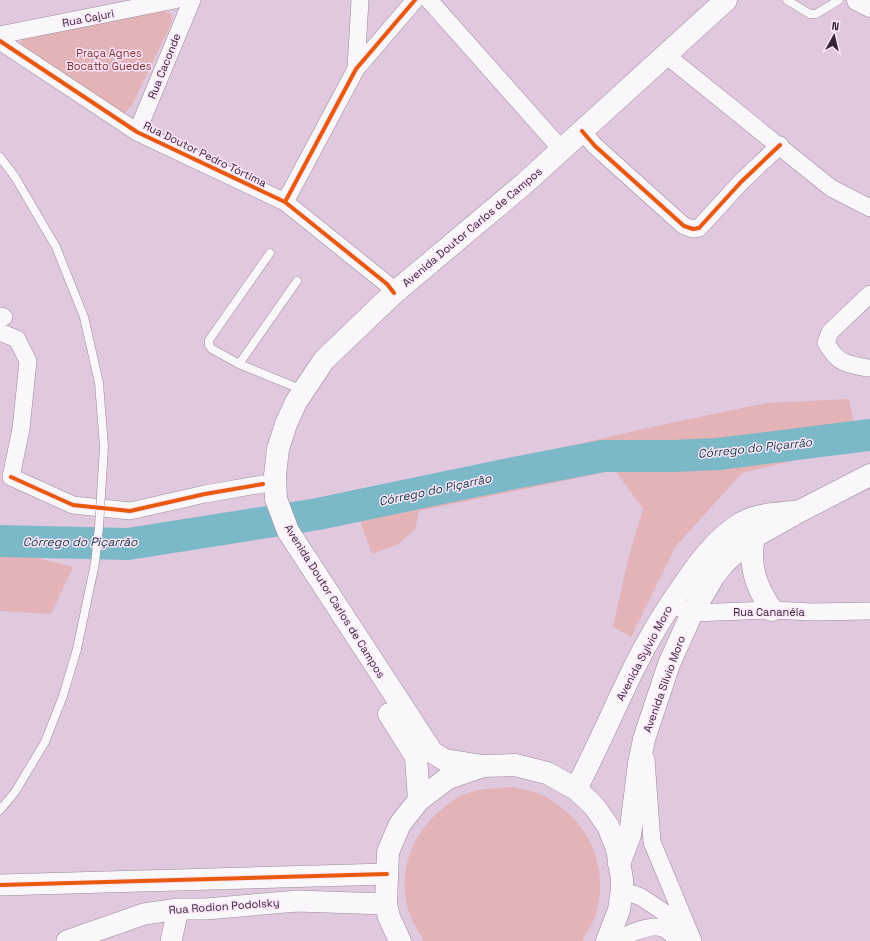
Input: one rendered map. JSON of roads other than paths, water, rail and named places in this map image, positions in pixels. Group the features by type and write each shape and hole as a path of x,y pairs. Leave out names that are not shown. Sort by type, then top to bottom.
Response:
{"main road":[{"name":"Avenida Doutor Carlos de Campos","path":"419,800 416,757 283,533 268,496 263,474 266,448 274,422 293,386 313,355 346,320 390,289 558,145 704,0"},
{"name":"Avenida Doutor Carlos de Campos","path":"558,145 582,131 726,0"},
{"path":"858,0 870,6"},
{"name":"Avenida Doutor Carlos de Campos","path":"268,496 275,475 278,449 286,424 296,402 324,360 390,289"},
{"name":"Avenida Silvio Moro","path":"619,864 630,835 639,764 644,739 669,664 692,613 724,562 754,537 800,511 870,475"},
{"name":"Avenida Sylvio Moro","path":"576,789 590,763 633,670 661,618 699,562 724,536 741,524 763,514 800,511"},
{"name":"Avenida Doutor Carlos de Campos","path":"283,533 432,752 445,760 482,766"},
{"path":"754,537 752,559 755,578 762,596 772,610"},
{"path":"400,941 389,917 386,904 388,852 400,824 419,800 448,778 482,766 515,765 547,773 576,789 594,806 608,826 617,849 622,879 622,890 619,910 606,941"}],"street":[{"name":"Rua Cajuri","path":"0,35 175,0"},
{"name":"Rua Caconde","path":"137,132 192,0"},
{"path":"356,69 360,0"},
{"path":"285,202 356,69 415,0"},
{"path":"429,0 558,145"},
{"name":"Rua Doutor Pedro Tórtima","path":"0,41 137,132 285,202 390,289"},
{"path":"666,55 780,145 831,188 870,208"},
{"path":"582,131 595,146 684,226 693,229 699,228 741,182 780,145"},
{"path":"870,294 830,332 826,343 834,356 846,364 870,368"},
{"path":"2,322 17,339 28,361 21,429 5,480 73,505 130,510 205,494 268,496"},
{"name":"Rua Cananéia","path":"670,604 692,613 772,610 812,612 870,611"},
{"path":"644,739 652,842 693,941"},
{"path":"0,885 387,874"},
{"path":"622,890 641,897 671,917 689,941"},
{"name":"Rua Rodion Podolsky","path":"67,941 144,914 178,909 206,909 297,900 386,904"},
{"path":"171,941 178,909"},
{"path":"97,941 122,921"},
{"path":"614,941 625,935 652,928 664,928 680,941"}],"lane":[{"path":"787,0 810,14 816,14 839,0"},
{"path":"0,157 15,177 56,247 84,317 99,383 104,447 99,527 95,563 77,648 63,696 45,742 15,792 0,810"},
{"path":"270,253 210,340 209,344 212,349 239,364 293,386"},
{"path":"239,364 297,281"}],"waterway":[{"name":"Córrego do Piçarrão","path":"0,541 128,544 318,514 603,456 673,456 718,454 870,435"}],"park label":[{"name":"Praça Agnes Bocatto Guedes","path":"109,59"}]}
